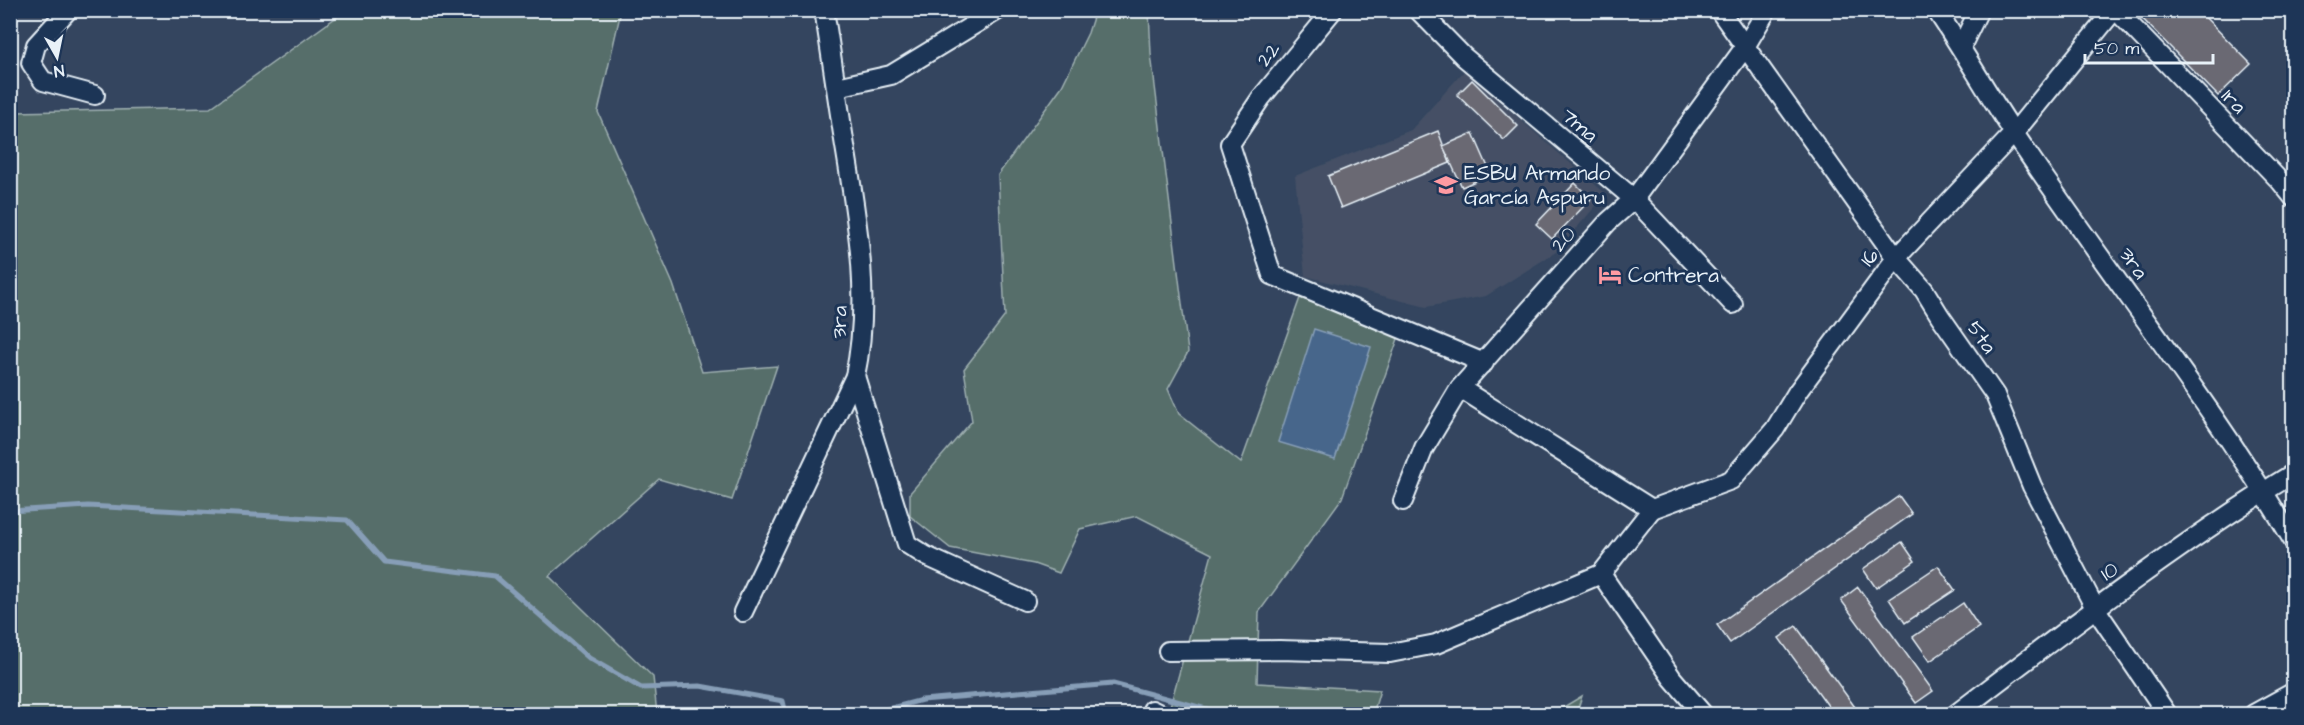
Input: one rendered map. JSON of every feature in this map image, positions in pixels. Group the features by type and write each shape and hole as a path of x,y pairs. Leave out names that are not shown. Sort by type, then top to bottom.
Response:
{"street":[{"path":"68,10 36,45 31,63 43,81 95,95"},
{"name":"3ra","path":"742,612 855,376 860,350 862,283 858,226 824,10"},
{"path":"837,87 891,75 998,10"},
{"name":"22","path":"1333,10 1261,98 1230,144 1272,275 1484,363"},
{"name":"7ma","path":"1418,10 1464,57 1634,199 1733,304"},
{"name":"5ta","path":"1719,10 1896,258 1924,290 1995,395 2032,486 2095,608 2167,714"},
{"name":"20","path":"1403,501 1424,448 1460,388 1608,222 1634,199 1745,47 1767,10"},
{"name":"3ra","path":"1936,10 2014,133 2136,305 2263,491 2294,542"},
{"path":"1961,47 1979,10"},
{"name":"16","path":"1652,509 1731,480 1774,429 1798,391 1896,258 2014,133 2115,10"},
{"name":"1ra","path":"2115,10 2287,176 2294,198"},
{"path":"855,376 907,544 926,556 1025,601"},
{"path":"1168,651 1279,650 1390,653 1436,644 1601,574 1652,509 1460,388"},
{"name":"10","path":"1956,714 2095,608 2263,491 2294,473"},
{"path":"1601,574 1672,678 1703,714"},
{"path":"2254,714 2294,692"}],"shaded area":[{"name":"ESBU Armando García Aspuru","path":"1464,71 1606,194 1556,252 1486,296 1426,307 1305,276 1295,176 1411,130"}],"green space":[{"path":"345,11 621,11 598,112 673,284 702,372 777,366 732,500 659,479 549,576 653,677 657,714 11,714 11,109 15,112 210,108"},
{"path":"1095,11 1149,11 1151,54 1188,352 1168,389 1179,414 1241,463 1300,298 1400,333 1342,498 1259,612 1257,683 1380,690 1373,714 1183,714 1169,710 1212,554 1137,516 1080,529 1059,573 1034,564 950,548 910,516 910,493 972,421 964,369 1005,316 998,175 1062,86 1088,33"},
{"path":"1582,696 1576,714 1552,714"}],"water":[{"path":"1314,329 1371,347 1335,459 1278,442"}],"building":[{"path":"2134,10 2198,10 2251,64 2218,96"},
{"path":"2282,10 2294,10 2294,21"},
{"path":"1472,80 1518,126 1504,140 1457,95"},
{"path":"1438,131 1450,163 1341,208 1328,176"},
{"path":"1473,133 1491,174 1462,187 1443,146"},
{"path":"1575,183 1591,199 1552,239 1536,224"},
{"path":"1899,496 1912,514 1730,643 1717,625"},
{"path":"1902,542 1915,561 1876,588 1863,569"},
{"path":"1938,566 1955,590 1905,623 1889,599"},
{"path":"1858,587 1933,691 1916,703 1841,600"},
{"path":"1963,603 1979,627 1930,661 1913,637"},
{"path":"1796,626 1860,714 1834,714 1779,638"}],"waterway":[{"path":"10,511 88,506 347,520 384,562 495,576 589,658 641,688 700,686 783,701 786,714"},
{"path":"869,714 922,700 1113,684 1225,714"}],"place":[{"name":"ESBU Armando García Aspuru","path":"1446,185"},
{"name":"Contrera","path":"1610,275"}]}
